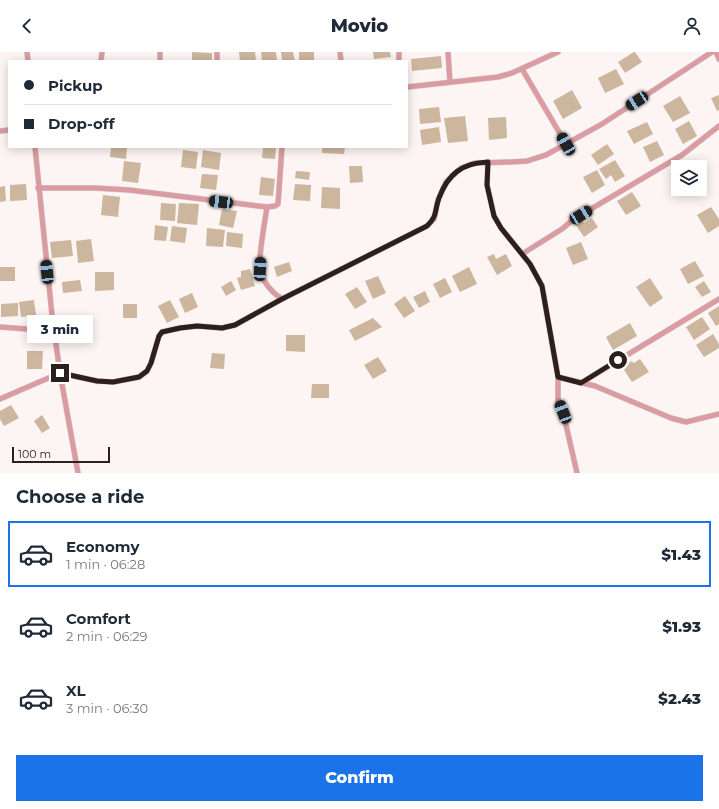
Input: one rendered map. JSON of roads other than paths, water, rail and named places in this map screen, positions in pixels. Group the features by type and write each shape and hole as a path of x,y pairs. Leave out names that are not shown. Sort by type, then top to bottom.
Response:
{"street":[{"path":"448,52 450,82"},
{"path":"408,87 498,77 522,69 558,52"},
{"path":"0,399 60,373 97,381 113,382 139,377 147,371 159,336 162,332 197,326 222,328 235,325 282,299 427,226 434,219 438,200 446,182 461,168 475,163 527,161 546,155 602,124 712,52"},
{"path":"716,52 719,59"},
{"path":"522,69 566,144"},
{"path":"522,254 562,229 574,219 682,155 719,126"},
{"path":"35,148 38,188 54,331 78,473"},
{"path":"38,188 95,188 129,190 267,207 275,206 278,204 282,148"},
{"path":"488,162 487,185 494,216 501,228 530,264 542,286 558,377 558,401 563,412 577,473"},
{"path":"267,207 260,269 264,281 275,295 282,299"},
{"path":"581,383 719,299"},
{"path":"0,327 54,331"},
{"path":"558,377 595,386 671,418 686,422 719,414"}]}
